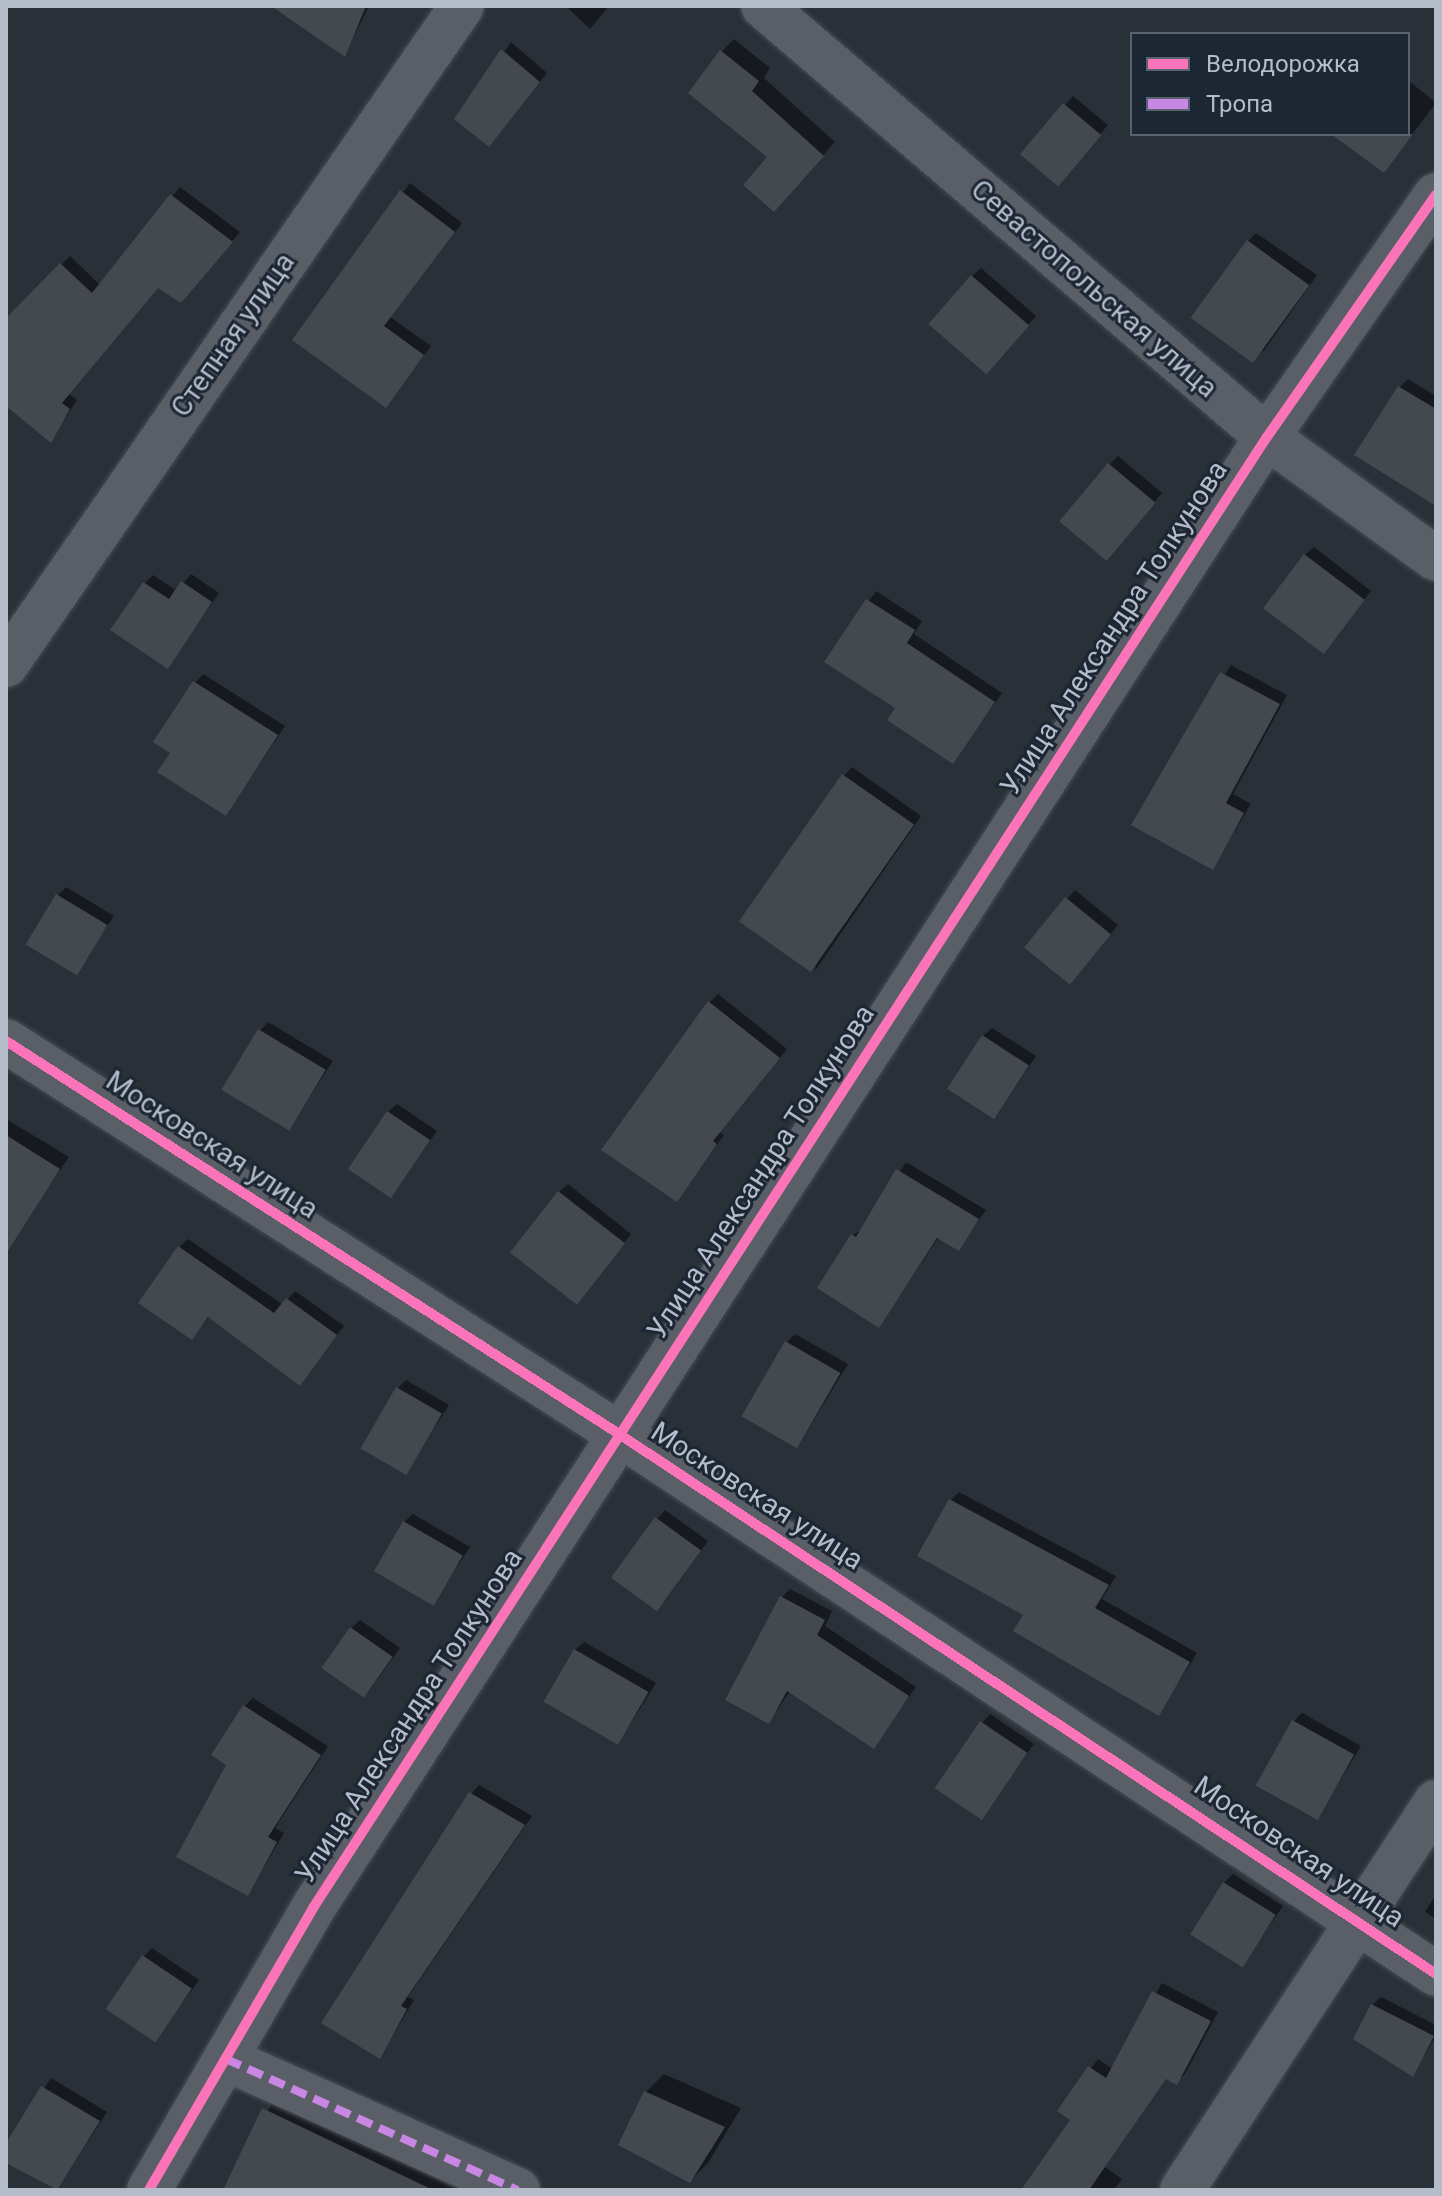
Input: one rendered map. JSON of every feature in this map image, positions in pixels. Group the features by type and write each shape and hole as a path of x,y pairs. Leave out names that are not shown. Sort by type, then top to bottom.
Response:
{"street":[{"name":"Степная улица","path":"6,665 462,6"},
{"name":"Севастопольская улица","path":"763,6 1267,437 1436,559"},
{"name":"Улица Александра Толкунова","path":"149,2190 313,1908 1267,437 1436,195"},
{"name":"Московская улица","path":"6,1041 619,1434 1359,1918 1436,1974"},
{"path":"1182,2190 1436,1802"},
{"path":"226,2059 518,2190"}],"building":[{"path":"271,6 366,6 345,57"},
{"path":"501,49 540,82 489,147 454,119"},
{"path":"720,50 759,81 752,91 824,156 774,212 743,185 767,157 688,93"},
{"path":"1063,103 1101,135 1058,186 1020,154"},
{"path":"1413,134 1384,173 1334,136"},
{"path":"400,190 455,232 384,326 424,355 386,408 292,340"},
{"path":"170,194 233,242 181,303 158,288 62,403 70,409 51,443 6,406 6,318 60,263 92,293"},
{"path":"1247,240 1309,285 1253,363 1191,318"},
{"path":"971,275 1029,326 986,375 928,324"},
{"path":"1398,386 1436,409 1436,506 1354,455"},
{"path":"1108,463 1155,503 1107,561 1059,521"},
{"path":"1304,554 1365,600 1324,654 1263,608"},
{"path":"181,581 212,602 168,669 110,630 143,582 169,599"},
{"path":"866,599 915,630 907,643 995,702 953,764 887,720 895,708 824,662"},
{"path":"1220,672 1280,704 1226,803 1244,813 1213,870 1131,825"},
{"path":"193,681 278,735 226,816 157,772 170,753 153,742"},
{"path":"842,774 914,824 811,972 739,921"},
{"path":"56,894 107,925 77,975 26,945"},
{"path":"1065,897 1111,934 1070,985 1024,948"},
{"path":"708,1001 780,1058 713,1141 717,1144 677,1202 601,1150"},
{"path":"258,1029 326,1070 289,1131 221,1090"},
{"path":"982,1035 1029,1065 994,1119 947,1089"},
{"path":"387,1111 430,1140 391,1198 348,1169"},
{"path":"6,1135 60,1169 6,1254"},
{"path":"896,1169 979,1219 959,1251 937,1238 879,1328 817,1288 851,1234 856,1237"},
{"path":"558,1191 625,1243 577,1305 510,1252"},
{"path":"178,1246 274,1313 286,1298 337,1335 300,1386 208,1317 192,1340 138,1303"},
{"path":"785,1341 840,1373 797,1448 742,1416"},
{"path":"396,1387 442,1414 406,1475 360,1448"},
{"path":"949,1499 1109,1585 1095,1608 1190,1662 1159,1716 1013,1631 1023,1615 917,1556"},
{"path":"655,1517 701,1551 657,1611 611,1578"},
{"path":"403,1521 463,1556 434,1606 374,1571"},
{"path":"780,1596 825,1620 817,1635 909,1696 874,1749 787,1691 769,1724 725,1700"},
{"path":"350,1627 393,1657 364,1698 321,1668"},
{"path":"574,1649 648,1692 618,1745 544,1702"},
{"path":"243,1705 321,1755 268,1837 277,1842 248,1896 176,1857 226,1765 211,1755"},
{"path":"1292,1720 1354,1754 1318,1820 1256,1786"},
{"path":"980,1721 1027,1753 982,1820 935,1788"},
{"path":"469,1792 525,1825 401,2006 407,2009 380,2059 321,2023"},
{"path":"1223,1882 1276,1915 1243,1967 1190,1935"},
{"path":"142,1955 192,1989 155,2042 106,2009"},
{"path":"1152,1991 1211,2021 1177,2085 1166,2079 1089,2190 1021,2190 1070,2120 1057,2111 1088,2066 1106,2078"},
{"path":"1371,2004 1434,2036 1413,2077 1353,2039"},
{"path":"41,2086 100,2121 57,2190 6,2163 6,2143"},
{"path":"644,2091 725,2127 690,2183 618,2145"},
{"path":"262,2108 433,2190 223,2190"}],"marked path":[{"path":"226,2059 518,2190"}],"cycle path":[{"path":"149,2190 313,1908 1267,437 1436,195"},
{"path":"6,1041 619,1434 1436,1974"}]}
